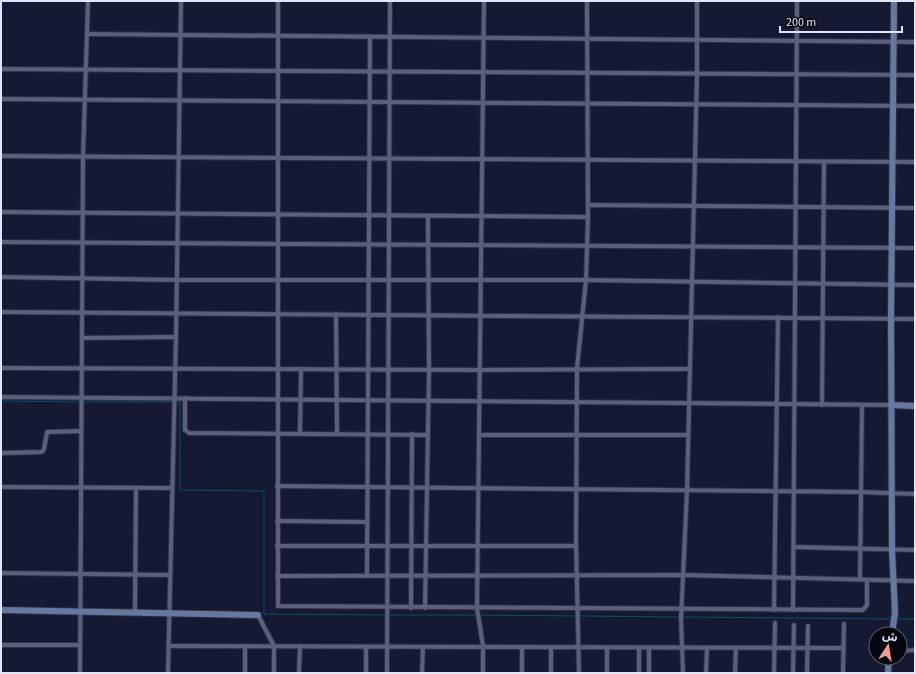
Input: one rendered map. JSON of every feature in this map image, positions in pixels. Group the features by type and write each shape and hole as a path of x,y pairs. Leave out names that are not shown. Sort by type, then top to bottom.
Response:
{"street":[{"path":"80,673 83,157 88,1"},
{"path":"168,673 176,337 179,36 181,1"},
{"path":"278,1 277,605 280,607 863,610 867,605 868,580"},
{"path":"387,673 389,314 388,159 390,1"},
{"path":"483,673 483,646 477,608 484,1"},
{"path":"579,673 576,546 577,368 586,280 588,217 587,1"},
{"path":"683,673 682,609 697,74 697,1"},
{"path":"793,610 796,404 795,106 797,1"},
{"path":"894,1 891,405 892,550 895,626"},
{"path":"88,34 370,38 588,38 915,42"},
{"path":"367,576 370,38"},
{"path":"1,69 915,75"},
{"path":"1,99 179,102 915,106"},
{"path":"1,156 915,162"},
{"path":"822,405 824,162"},
{"path":"588,205 915,208"},
{"path":"1,212 177,215 588,217"},
{"path":"425,608 429,370 428,217"},
{"path":"1,242 482,244 692,248 915,248"},
{"path":"1,277 177,280 586,280 915,285"},
{"path":"1,312 428,314 778,318 822,317 915,319"},
{"path":"336,314 337,434"},
{"path":"774,610 778,318"},
{"path":"82,338 176,337"},
{"path":"1,368 480,370 688,368"},
{"path":"300,433 301,369"},
{"path":"1,397 915,406"},
{"path":"185,398 185,430 187,432 427,435"},
{"path":"860,579 862,405"},
{"path":"1,453 42,452 44,449 46,432 81,431"},
{"path":"411,608 412,434"},
{"path":"479,435 687,435"},
{"path":"277,486 860,492 892,494 915,494 915,489"},
{"path":"1,488 172,488"},
{"path":"135,612 136,488"},
{"path":"277,521 367,522"},
{"path":"277,546 576,546"},
{"path":"794,547 915,550"},
{"path":"1,573 170,575"},
{"path":"277,576 683,575 915,580"},
{"path":"1,610 169,612 258,615 274,646 274,673"},
{"path":"774,673 775,623"},
{"path":"843,673 844,624"},
{"path":"793,673 794,625"},
{"path":"807,673 808,626"},
{"path":"1,644 80,645"},
{"path":"169,646 843,648"},
{"path":"245,646 245,673"},
{"path":"299,673 300,646"},
{"path":"366,646 366,673"},
{"path":"522,646 522,673"},
{"path":"422,673 423,647"},
{"path":"551,647 551,673"},
{"path":"607,648 607,673"},
{"path":"639,648 639,673"},
{"path":"649,648 649,673"},
{"path":"706,673 707,648"},
{"path":"736,648 736,673"}],"waterway":[{"path":"1,401 80,402"},
{"path":"83,402 172,402"},
{"path":"175,402 180,402 180,490 264,491 264,614 386,615"},
{"path":"390,615 476,615"},
{"path":"480,615 576,616"},
{"path":"580,616 680,617"},
{"path":"684,617 892,619"},
{"path":"898,619 915,619"}]}
